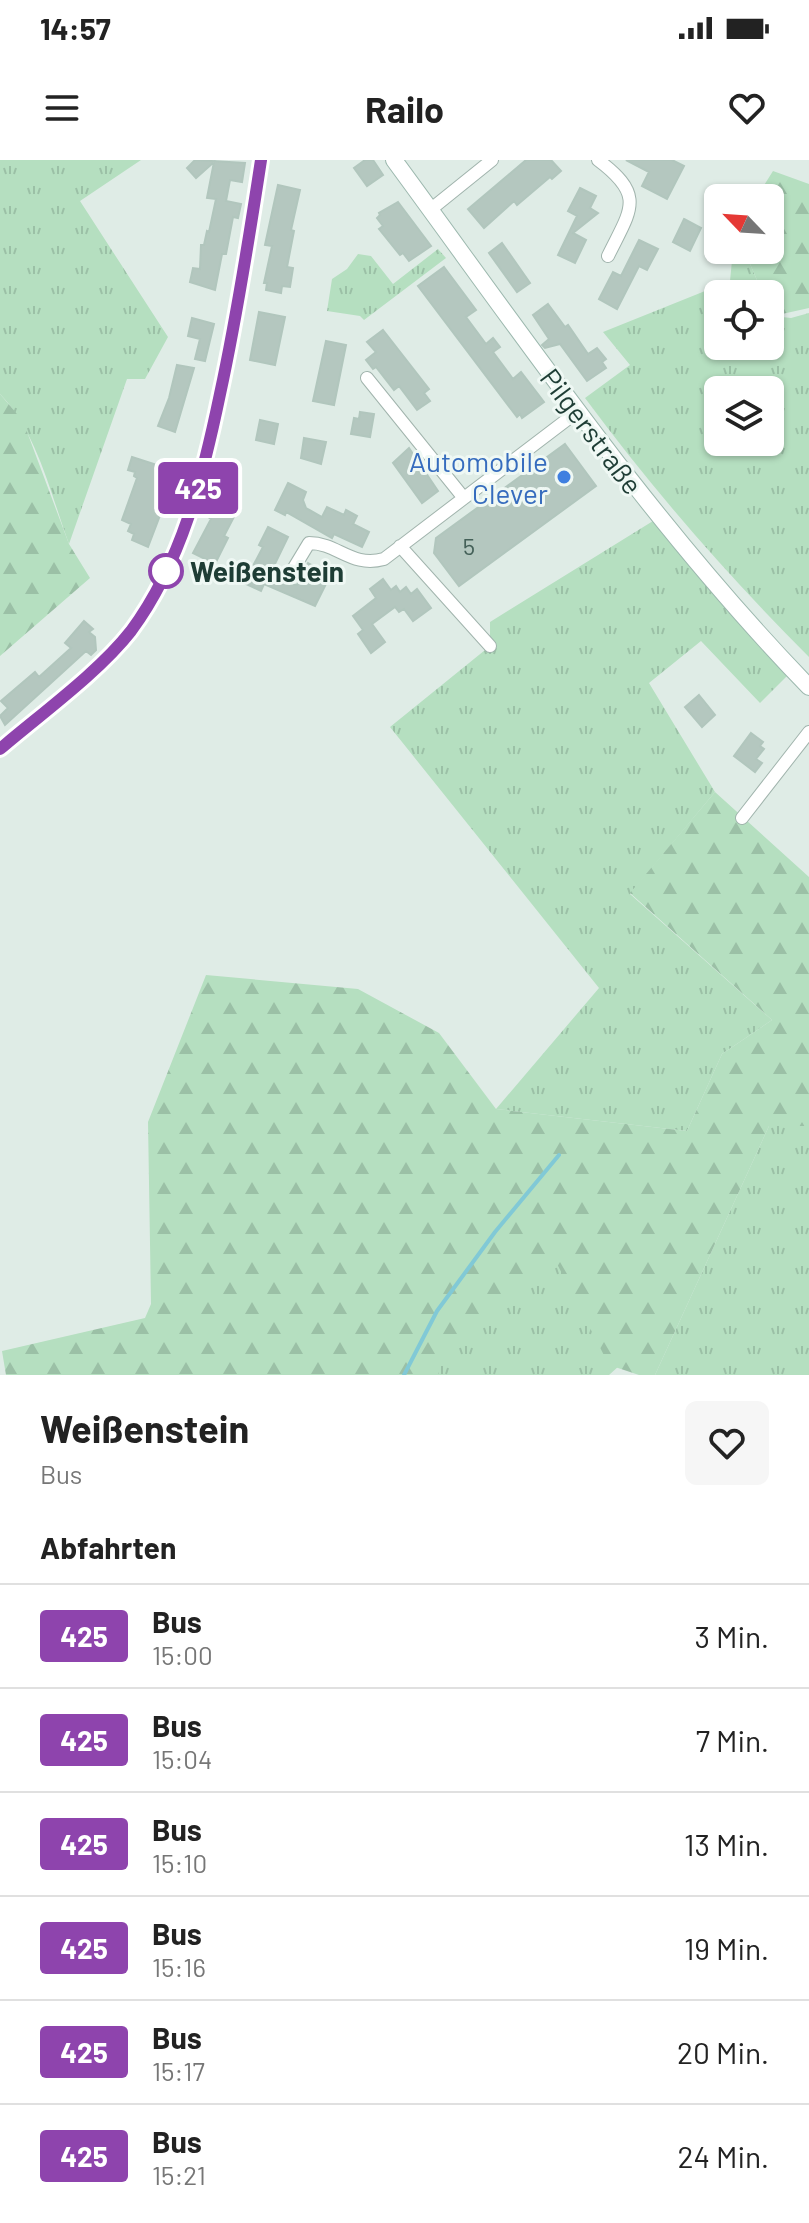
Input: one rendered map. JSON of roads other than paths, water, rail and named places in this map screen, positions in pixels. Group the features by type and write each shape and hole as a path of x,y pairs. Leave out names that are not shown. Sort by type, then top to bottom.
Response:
{"main road":[{"name":"Pilgerstraße","path":"394,160 577,412 659,519 809,687"}],"street":[{"path":"0,749 118,647 140,617 169,566 187,520 208,450 241,296 261,160"},
{"path":"430,210 492,160"},
{"path":"598,160 618,175 628,189 631,201 629,215 608,256"},
{"path":"367,378 463,497"},
{"path":"289,576 309,543 320,543 349,557 371,562 384,559 577,412"},
{"path":"400,546 490,646"},
{"path":"742,818 809,732"}],"waterway":[{"path":"404,1375 437,1311 495,1232 559,1155"}],"place":[{"name":"Automobile Clever","path":"564,477"},
{"name":"Weißenstein","path":"166,571"}]}
